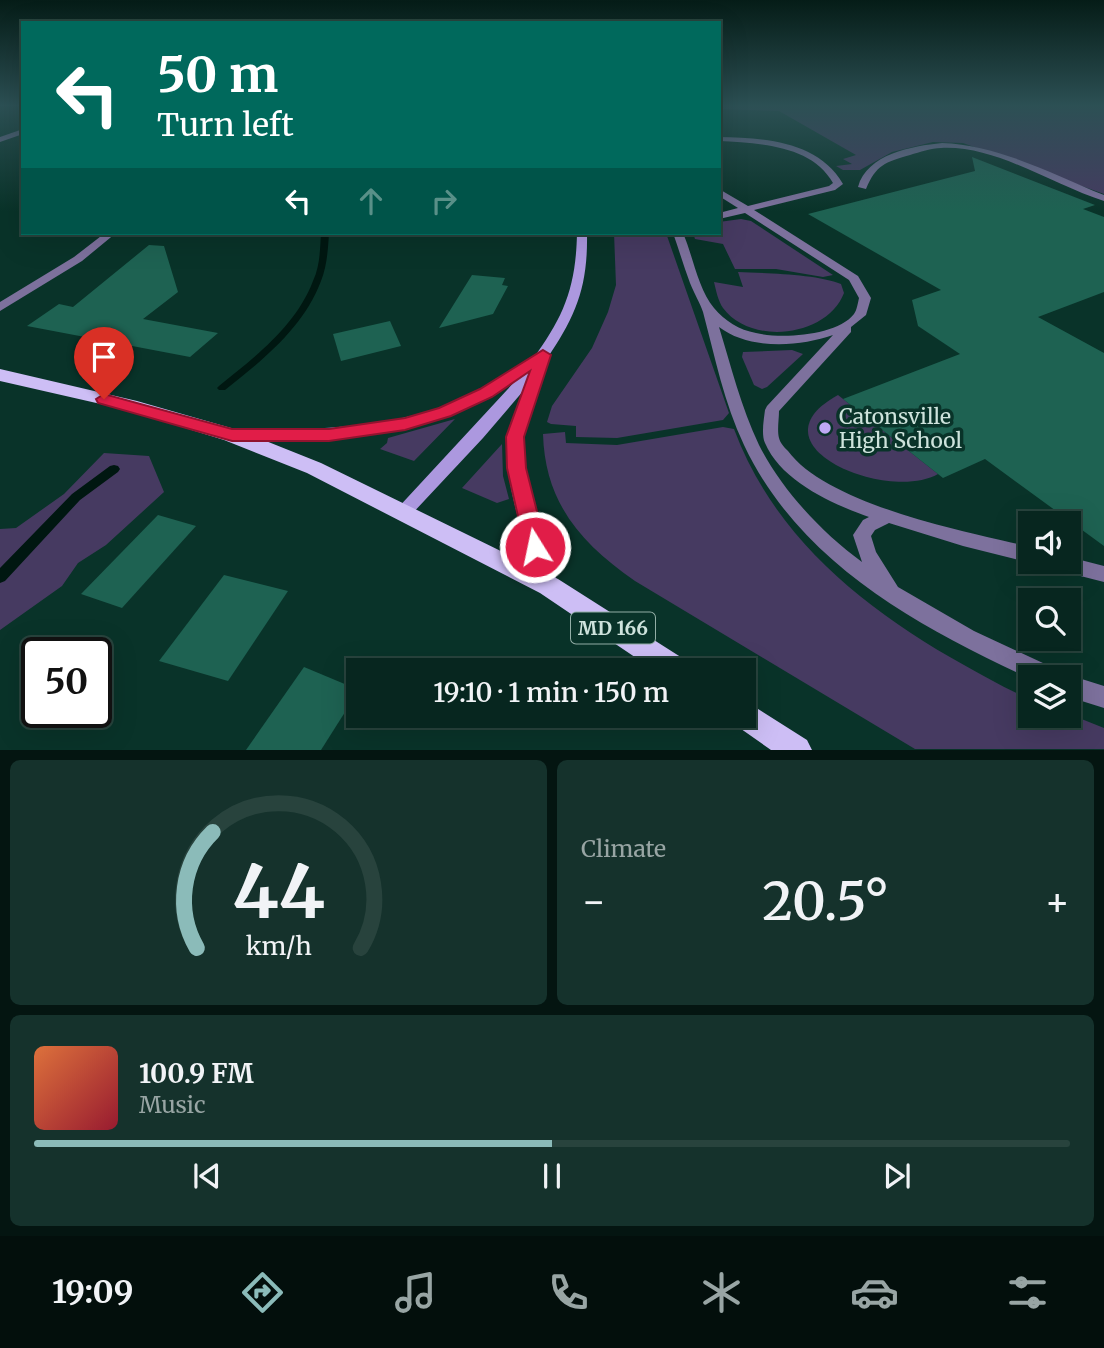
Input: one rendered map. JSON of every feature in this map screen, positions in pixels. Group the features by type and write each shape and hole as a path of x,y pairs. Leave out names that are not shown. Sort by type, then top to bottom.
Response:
{"main road":[{"path":"404,511 492,416 543,355 564,322 579,284 582,235"},
{"path":"232,435 329,435 405,424 445,412 486,393 543,355"},
{"path":"543,355 515,437 516,468 535,547 549,586"},
{"name":"MD 166","path":"0,374 130,405 232,435 314,468 549,586 659,658"},
{"path":"756,722 797,750"}],"street":[{"path":"721,216 748,211 832,188 838,184 836,177 806,154 759,141"},
{"path":"863,187 864,175 873,166 891,157 940,145 977,149 1104,198"},
{"path":"721,193 836,265 864,288 866,301 862,314 780,400 767,422 772,441 785,459 806,480 843,500 885,517 1018,552"},
{"path":"0,307 78,259 108,235"},
{"path":"679,235 708,310 742,421 760,461 795,511 841,557 895,597 979,646 1023,665"},
{"path":"708,310 728,328 747,338 796,339 846,329"},
{"path":"885,517 869,524 862,535 867,554 895,597"},
{"path":"1081,568 1104,574"},
{"path":"1081,690 1104,697"}],"shaded area":[{"path":"832,141 1104,141 1104,194 963,143 933,142 892,152 860,170 843,170 836,166 852,164 843,159 856,155"},
{"path":"741,219 751,221 833,275 823,277 776,269 735,269 723,244 695,239 694,235 721,235 721,222"},
{"path":"614,235 667,235 729,413 723,420 617,438 576,437 576,426 547,422 552,406 592,348 608,312 616,285"},
{"path":"738,272 819,278 841,284 844,293 835,308 822,319 806,327 769,332 751,328 736,320 721,305 714,282 743,287"},
{"path":"792,350 803,354 767,387 762,389 754,385 742,357 743,352"},
{"path":"838,395 938,474 915,481 888,481 860,475 835,464 816,450 808,433 814,414"},
{"path":"455,419 414,461 380,449 387,443 388,438"},
{"path":"723,427 734,429 751,468 773,504 798,537 858,595 927,643 1018,694 1018,728 1081,728 1081,719 1104,728 1104,749 915,749 635,581 598,552 569,519 550,480 543,434 565,432 566,443 617,445"},
{"path":"502,444 503,476 509,499 497,503 462,488"},
{"path":"104,453 149,456 164,492 106,545 78,563 62,586 0,630 0,529 16,528 64,494"}],"building":[{"name":"Catonsville High School","path":"972,157 1095,205 1083,209 1104,217 1104,292 1038,317 1104,353 1104,546 1081,529 1081,511 1056,511 985,459 943,478 843,399 960,354 918,326 912,300 941,290 808,214 975,171"},
{"path":"149,245 164,246 178,292 143,319 218,333 190,357 27,326 59,304 73,307"},
{"path":"472,275 505,278 502,285 508,286 493,314 439,328"},
{"path":"390,321 401,346 341,361 333,334"},
{"path":"158,515 196,526 122,608 81,594"},
{"path":"224,575 288,591 228,681 159,661"},
{"path":"304,667 346,685 346,711 321,750 246,750"}],"waterway":[{"path":"222,388 260,357 294,322 318,281 324,258 325,235"},
{"path":"0,577 76,497 114,469"}],"place":[{"name":"Catonsville High School","path":"825,428"}],"route":[{"path":"104,399 232,435 329,435 405,424 445,412 486,393 543,355 515,437 516,468 528,508 535,547"}]}
